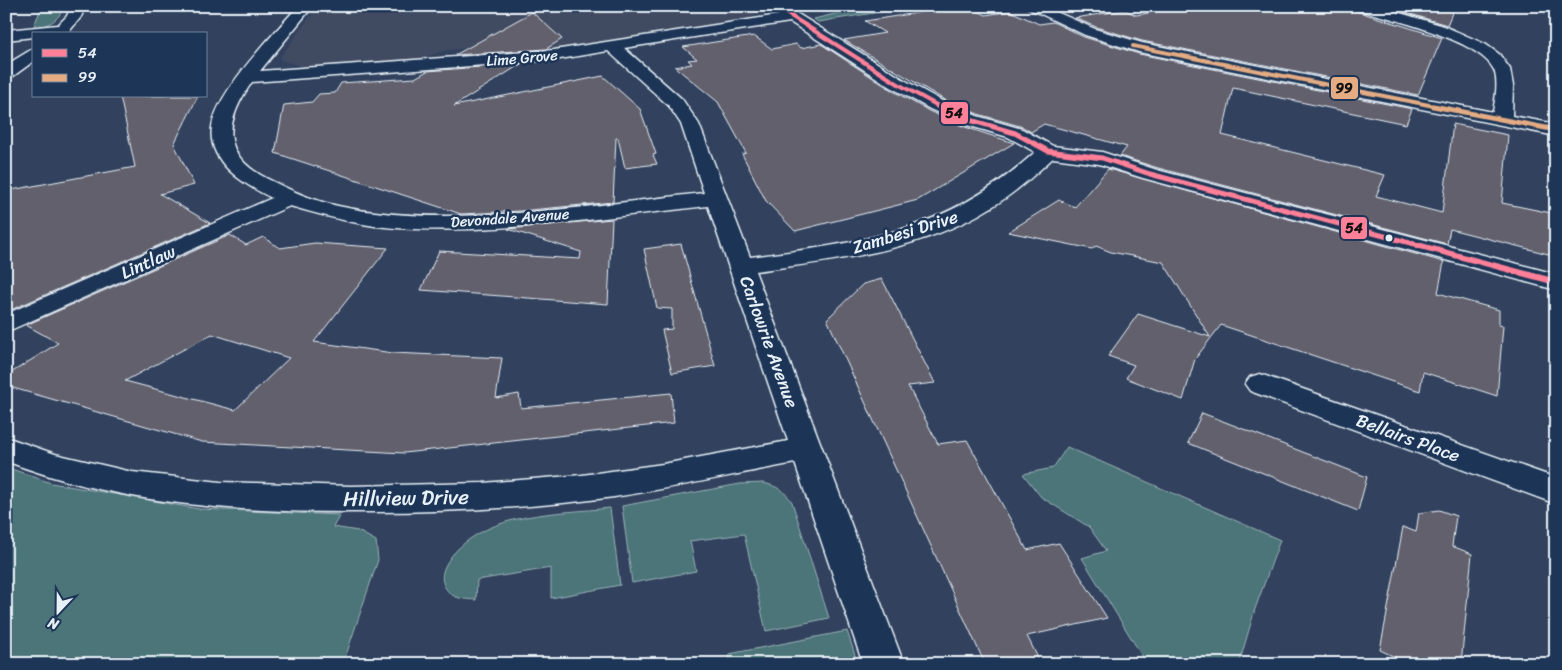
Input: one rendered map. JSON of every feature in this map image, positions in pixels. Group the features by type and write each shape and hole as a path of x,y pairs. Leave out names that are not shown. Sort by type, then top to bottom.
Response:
{"street":[{"path":"61,32 74,17 78,6"},
{"name":"Devondale Avenue","path":"306,6 249,77 225,113 221,128 224,146 229,157 240,169 272,191 290,198 356,215 455,223 518,220 717,198"},
{"path":"775,6 917,95 970,120 1015,132 1048,151 1102,158 1159,177 1556,282"},
{"path":"1361,6 1462,39 1484,49 1496,59 1503,71 1502,119"},
{"path":"1038,9 1067,8"},
{"path":"1038,9 1090,32 1139,47 1556,130"},
{"name":"Lime Grove","path":"249,77 530,58 613,47 792,17"},
{"path":"6,34 32,33"},
{"name":"Carlowrie Avenue","path":"613,47 676,103 684,115 742,266 884,664"},
{"path":"6,73 32,54"},
{"name":"Zambesi Drive","path":"742,266 880,243 945,223 982,206 1011,187 1048,151"},
{"name":"Lintlaw","path":"6,324 290,198"},
{"name":"Bellairs Place","path":"1260,384 1556,491"},
{"name":"Hillview Drive","path":"6,448 71,470 132,484 194,492 256,497 408,499 529,495 605,485 807,449"}],"shaded area":[{"path":"318,6 758,6 761,8 750,19 575,47 491,55 466,48 446,50 417,60 306,68 279,59"}],"green space":[{"path":"42,6 64,6 59,16 52,22 33,28"},
{"path":"856,6 917,6 818,22 814,19 847,11"},
{"path":"1067,447 1280,540 1255,609 1239,664 1147,664 1082,558 1106,551 1089,527 1041,497 1023,474 1053,468"},
{"path":"6,467 51,483 199,509 340,515 333,527 358,531 376,541 378,560 343,664 6,664"},
{"path":"763,483 780,489 792,502 829,618 766,631 744,534 690,541 696,571 632,583 622,506 740,484"},
{"path":"610,508 620,585 551,598 551,568 477,580 476,600 453,596 444,585 443,573 453,554 468,540 486,530 505,522 526,517"},
{"path":"847,631 858,664 730,664 729,654"}],"building":[{"path":"968,6 986,15 1010,11 1039,24 1053,22 1084,37 1139,54 1412,109 1406,124 1233,88 1222,135 1385,175 1376,196 1442,213 1453,124 1508,135 1502,203 1556,214 1556,256 1450,229 1447,244 1158,168 1120,156 1127,147 1044,124 1031,132 1023,127 978,114 943,99 844,40 885,33 865,21"},
{"path":"1193,6 1352,6 1356,11 1442,38 1418,95 1142,41 1096,27 1075,18 1125,10 1136,15"},
{"path":"1384,6 1455,6 1447,25"},
{"path":"532,12 562,39 546,49 455,55"},
{"path":"754,36 772,49 796,44 801,48 821,44 893,91 929,111 962,126 1014,143 918,200 795,231 766,201 742,154 746,153 718,102 675,67 692,64 688,60 697,59 683,47"},
{"path":"521,64 454,106 603,76 640,109 656,154 653,155 657,164 625,168 618,138 616,138 613,202 520,211 461,214 275,153 284,105 312,102 319,94 335,93 341,83 415,78 427,71"},
{"path":"120,98 197,98 174,144 194,185 160,194 210,223 6,312 6,191 135,167"},
{"path":"1108,169 1444,262 1438,293 1499,310 1499,325 1503,326 1497,396 1423,372 1420,391 1221,325 1195,359 1183,400 1126,378 1134,365 1108,356 1138,314 1210,337 1163,262 1111,252 1096,246 1092,249 1008,232 1059,200 1075,207"},
{"path":"612,219 608,304 421,290 439,251 580,259 581,252 508,229"},
{"path":"230,235 246,245 263,237 280,248 315,243 388,248 314,342 393,353 502,358 496,398 519,394 521,408 671,393 674,423 404,453 202,442 6,386 6,376 58,343 26,325","holes":["212,334 289,358 235,410 125,381"]},
{"path":"681,244 715,366 672,373 662,330 672,329 672,309 657,308 644,249"},
{"path":"882,279 935,383 908,386 938,444 967,440 1027,550 1059,543 1107,618 1027,636 1041,664 985,664 827,319 863,284"},
{"path":"1202,413 1367,477 1358,511 1188,443"},
{"path":"1439,510 1456,516 1452,546 1472,554 1461,664 1410,664 1380,650 1403,527 1416,532 1419,513"}],"transit line":[{"name":"54","path":"775,6 900,85 936,105 970,120 1015,133 1048,151 1102,158 1150,174 1556,282"},
{"name":"99","path":"1133,46 1556,130"}]}
